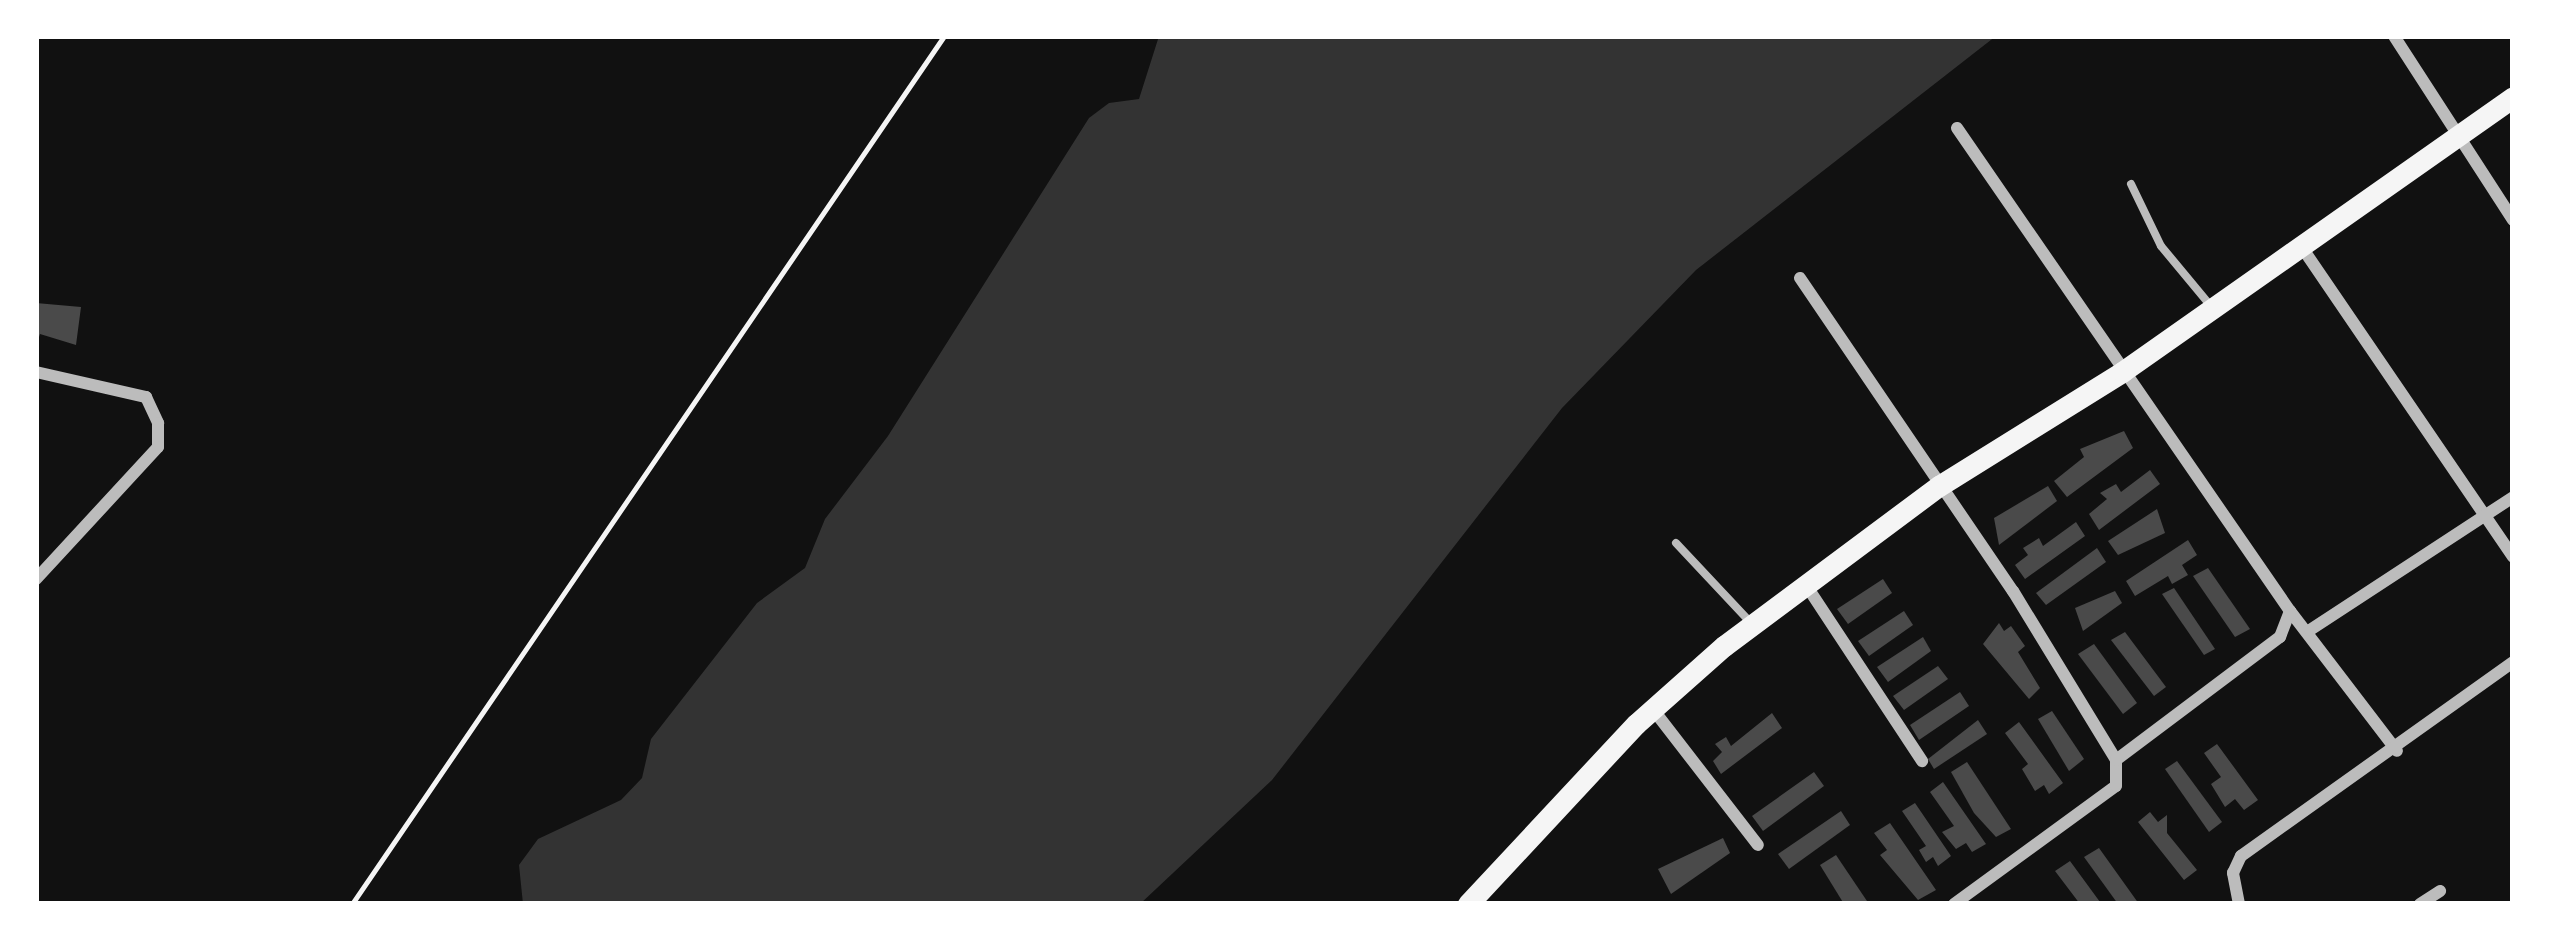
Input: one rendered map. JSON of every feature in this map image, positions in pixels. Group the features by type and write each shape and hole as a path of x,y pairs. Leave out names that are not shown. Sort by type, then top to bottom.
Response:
{"main road":[{"path":"1468,904 1652,708 1752,624 1939,486 2122,372 2513,97"}],"street":[{"path":"2394,36 2513,220"},
{"path":"1957,128 2290,611 2310,631 2397,751"},
{"path":"2301,246 2513,557"},
{"path":"1800,278 2014,591 2116,760 2116,786 1954,904"},
{"path":"36,372 146,397 158,447 36,579"},
{"path":"2310,631 2513,497"},
{"path":"1805,584 1922,760"},
{"path":"2116,760 2280,638 2290,611"},
{"path":"2239,904 2233,873 2241,856 2397,751 2513,662"},
{"path":"1652,708 1759,845"},
{"path":"2420,904 2440,890"}],"lane":[{"path":"2131,184 2161,246 2211,306"},
{"path":"1676,543 1752,624"}],"path":[{"path":"352,904 944,36"}],"shaded area":[{"path":"1159,36 1996,36 1696,270 1562,408 1272,780 1140,904 523,904 519,865 538,839 621,800 642,778 651,739 757,603 805,568 825,519 888,436 1089,118 1109,103 1139,99"}],"building":[{"path":"36,303 81,307 76,345 40,334 36,346"},
{"path":"2124,431 2133,448 2067,497 2054,481 2084,457 2080,449"},
{"path":"2150,470 2160,484 2099,530 2089,514 2107,499 2100,493 2116,484 2121,492"},
{"path":"2048,486 2057,501 1999,545 1994,518"},
{"path":"2157,509 2165,533 2118,555 2108,541"},
{"path":"2076,522 2085,536 2025,579 2015,565 2028,555 2023,548 2039,538 2043,546"},
{"path":"2188,540 2197,555 2182,565 2188,575 2172,584 2168,576 2135,596 2126,581"},
{"path":"2097,548 2106,562 2046,605 2036,593"},
{"path":"2208,568 2250,629 2235,637 2193,576"},
{"path":"1883,579 1892,593 1848,624 1837,609"},
{"path":"2174,588 2215,649 2204,655 2162,594"},
{"path":"2115,591 2122,603 2083,631 2075,608"},
{"path":"1904,611 1913,625 1869,656 1858,641"},
{"path":"1999,623 2004,631 2011,626 2025,646 2018,652 2040,688 2029,699 1983,644"},
{"path":"2125,632 2166,687 2154,696 2111,640"},
{"path":"1923,637 1931,651 1888,682 1877,667"},
{"path":"2094,644 2137,703 2123,714 2078,654"},
{"path":"1938,666 1948,679 1904,710 1893,696"},
{"path":"1960,692 1969,706 1919,740 1910,725"},
{"path":"2052,711 2084,759 2069,771 2038,719"},
{"path":"1772,713 1782,728 1721,774 1713,761 1722,752 1715,744 1726,737 1731,746"},
{"path":"1978,720 1987,734 1934,769 1928,759"},
{"path":"2019,722 2063,783 2049,794 2044,785 2035,791 2022,769 2028,764 2005,733"},
{"path":"2217,744 2258,800 2244,810 2235,799 2225,807 2211,784 2221,777 2204,753"},
{"path":"2177,761 2222,822 2209,832 2165,769"},
{"path":"1967,762 2011,829 1996,837 1974,813 1951,772"},
{"path":"1814,772 1824,786 1763,831 1752,816"},
{"path":"1943,782 1986,844 1972,852 1966,843 1956,849 1942,832 1954,826 1930,792"},
{"path":"1915,803 1951,856 1938,866 1933,857 1926,862 1919,850 1926,846 1902,811"},
{"path":"1841,811 1850,825 1789,869 1778,854"},
{"path":"2150,812 2158,822 2167,815 2167,833 2197,870 2184,880 2138,822"},
{"path":"1890,823 1936,890 1918,900 1880,855 1887,850 1874,833"},
{"path":"1723,838 1730,853 1671,894 1658,869"},
{"path":"2099,848 2139,904 2118,904 2084,857"},
{"path":"1836,855 1869,904 1844,904 1820,865"},
{"path":"2070,861 2100,902 2110,904 2080,904 2055,871"}]}
